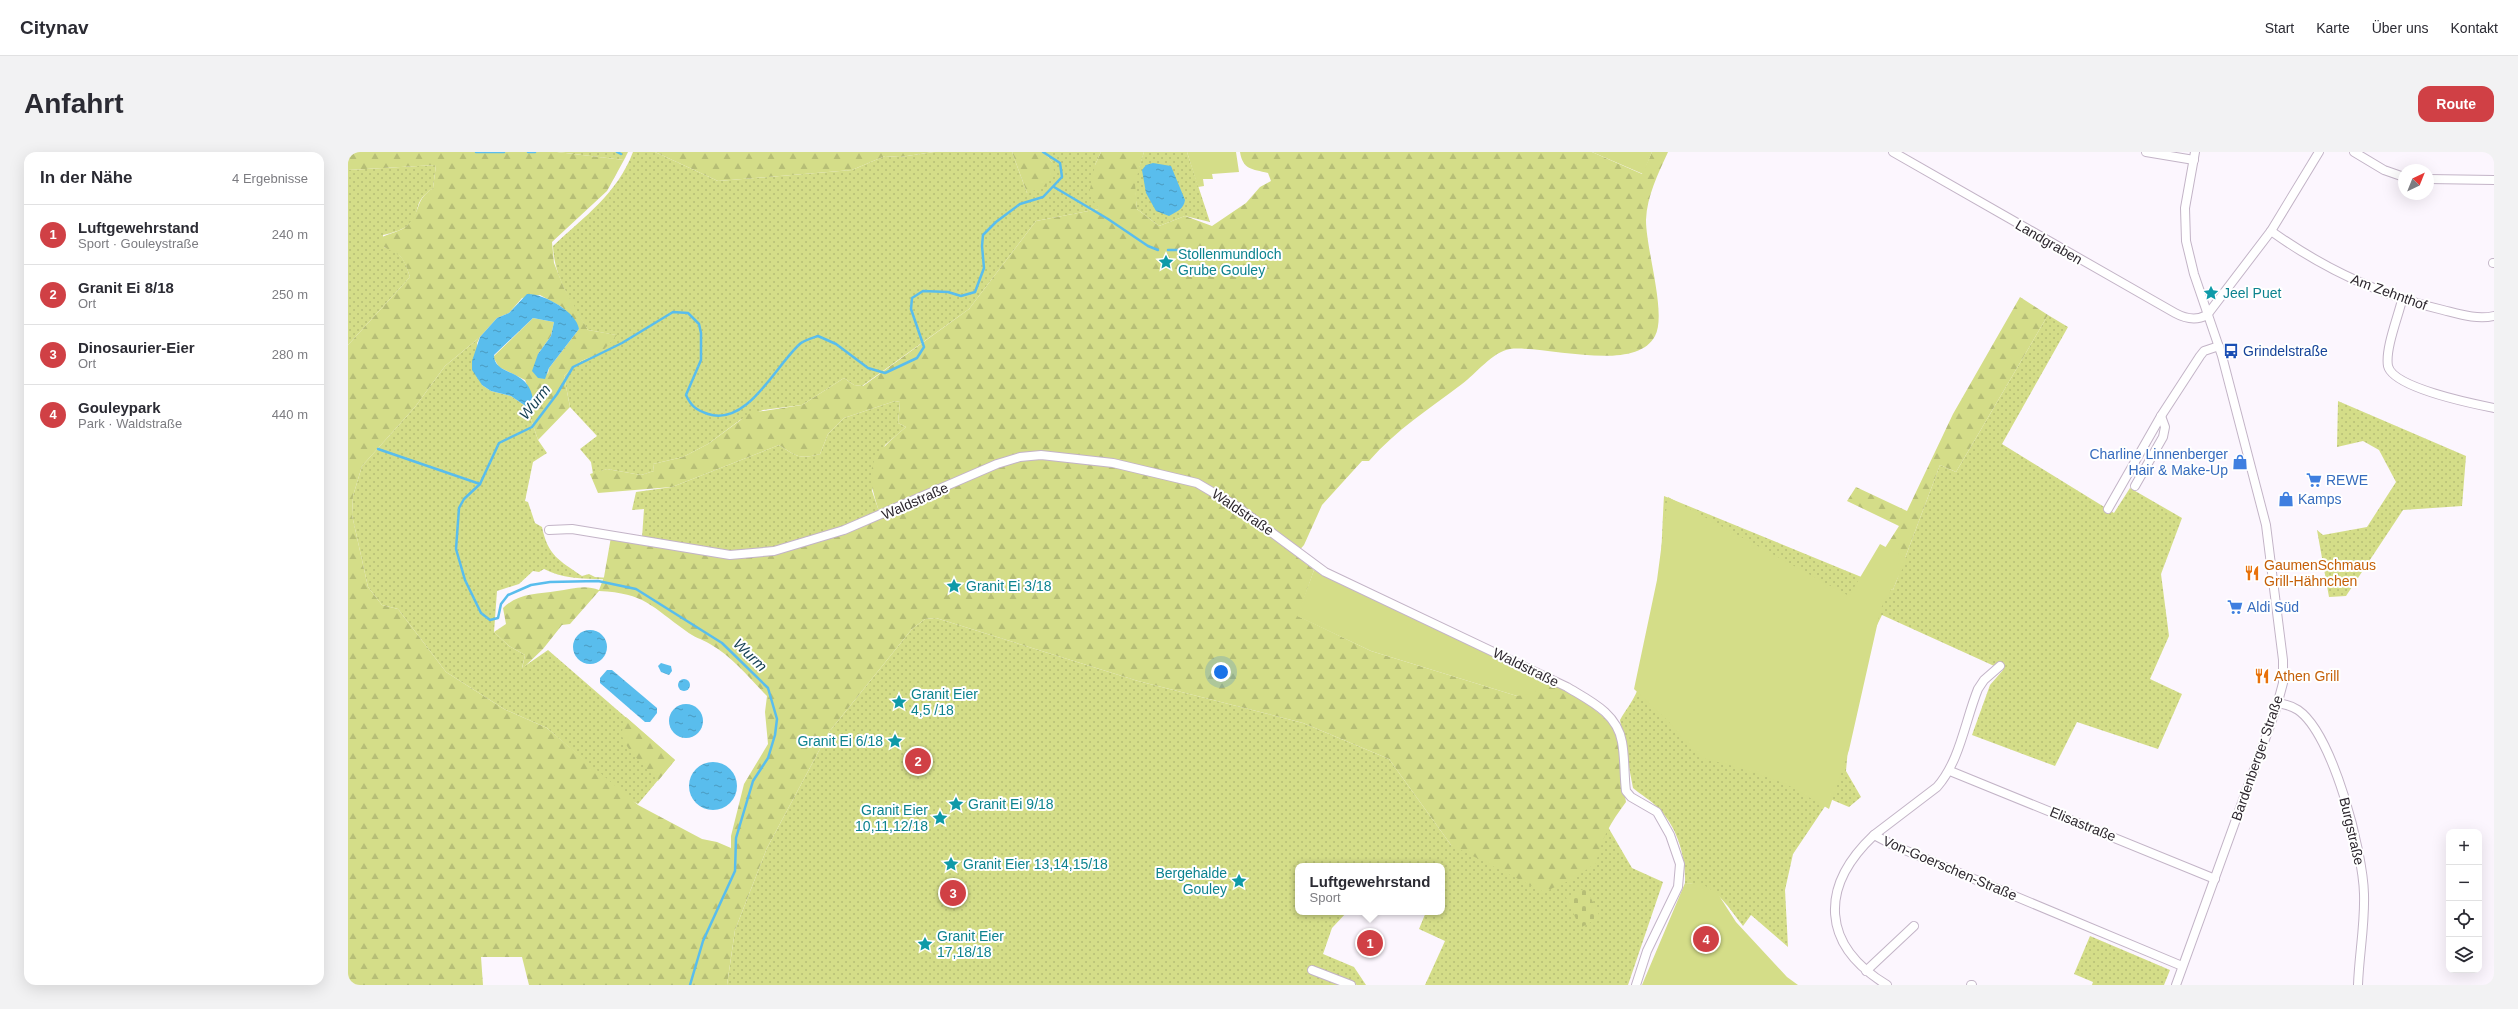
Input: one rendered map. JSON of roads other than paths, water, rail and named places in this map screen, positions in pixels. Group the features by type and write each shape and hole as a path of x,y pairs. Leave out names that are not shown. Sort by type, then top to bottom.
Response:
{"street":[{"name":"Landgraben","path":"1893,152 2175,313 2192,319 2200,319 2207,315"},
{"path":"2146,152 2194,156"},
{"path":"2207,315 2271,231 2319,152"},
{"path":"2354,152 2384,170 2398,175"},
{"name":"Bardenberger Straße","path":"2176,985 2278,703 2283,683 2283,660 2266,525 2219,346 2194,274 2186,241 2185,208 2194,156"},
{"path":"2434,179 2494,180"},
{"name":"Am Zehnthof","path":"2271,231 2325,266 2362,285 2402,300 2476,318 2494,316"},
{"path":"2402,300 2387,356 2388,366 2395,375 2440,394 2494,408"},
{"path":"2108,509 2161,416 2200,356 2204,351 2219,346"},
{"path":"2135,486 2163,437 2165,427 2161,416"},
{"name":"Waldstraße","path":"549,530 572,529 730,555 774,551 844,530 883,515 997,464 1020,458 1041,455 1113,463 1197,483 1242,510 1325,572 1568,687 1600,708 1614,720 1622,741 1626,791 1630,797 1657,812 1670,835 1680,864 1678,886 1647,951 1636,985"},
{"name":"Von-Goerschen-Straße","path":"2000,666 1984,680 1978,690 1950,771 1937,787 1874,835 1895,846 2182,966"},
{"name":"Burgstraße","path":"2278,703 2299,710 2318,735 2329,756 2346,803 2356,837 2364,893 2358,985"},
{"name":"Elisastraße","path":"1950,771 2214,879"},
{"path":"1874,835 1861,848 1844,872 1838,887 1835,902 1839,935 1854,960 1866,971 1887,985"},
{"path":"1866,971 1914,926"},
{"path":"1312,970 1351,985"}],"water":[{"path":"1153,163 1171,166 1185,200 1183,206 1177,212 1169,216 1156,211 1146,193 1142,170 1146,165"},
{"path":"527,294 550,300 566,310 577,323 579,329 549,368 545,379 538,378 532,371 538,354 551,336 554,322 533,318 494,355 496,362 500,367 519,377 530,389 533,400 527,407 511,396 491,391 482,385 472,370 472,361 480,337 497,318 509,313"},
{"path":"593,630 602,635 606,640 606,654 602,659 597,663 587,664 583,663 574,654 573,644 574,640 583,631"},
{"path":"661,663 671,666 672,671 669,675 661,672 658,666"},
{"path":"607,670 612,670 657,708 657,713 650,722 645,722 600,683 600,678"},
{"path":"684,679 688,681 690,685 688,689 684,691 680,689 678,685 680,681"},
{"path":"683,704 689,704 693,705 700,711 703,721 702,728 696,735 689,738 683,738 679,737 672,731 669,724 669,718 670,714 676,707"},
{"path":"713,762 722,764 730,769 735,777 737,786 735,795 730,803 722,808 713,810 704,808 696,803 691,795 689,786 691,777 696,769 704,764"}],"waterway":[{"path":"476,152 504,152"},
{"path":"528,152 535,152"},
{"path":"617,152 621,154"},
{"name":"Wurm","path":"690,985 703,941 735,871 736,838 753,781 768,758 775,735 777,719 768,688 722,643 636,589 598,581 550,582 531,585 508,595 501,604 498,618 490,620 481,613 465,580 456,549 459,508 464,499 480,484 499,443 532,427 557,394 573,367 622,343 673,312 688,313 699,324 701,333 701,360 686,395 694,407 708,414 722,416 736,411 748,403 801,343 818,336 836,344 868,368 885,373 917,358 924,347 911,309 912,298 923,291 948,292 961,296 975,292 984,268 982,246 983,235 996,222 1020,204 1043,197 1062,177 1060,163 1043,152"},
{"path":"1054,187 1108,219 1148,246 1158,250"},
{"path":"1168,250 1178,250 1184,257"},
{"path":"378,449 480,484"}],"place":[{"name":"Stollenmundloch Grube Gouley","path":"1166,262"},
{"name":"Jeel Puet","path":"2211,293"},
{"name":"Grindelstraße","path":"2231,351"},
{"name":"Charline Linnenberger Hair & Make-Up","path":"2240,462"},
{"name":"REWE","path":"2314,480"},
{"name":"Kamps","path":"2286,499"},
{"name":"GaumenSchmaus Grill-Hähnchen","path":"2252,573"},
{"name":"Granit Ei 3/18","path":"954,586"},
{"name":"Aldi Süd","path":"2235,607"},
{"name":"Athen Grill","path":"2262,676"},
{"name":"Granit Eier 4,5 /18","path":"899,702"},
{"name":"Granit Ei 6/18","path":"895,741"},
{"name":"Granit Ei 8/18","path":"918,761"},
{"name":"Granit Ei 9/18","path":"956,804"},
{"name":"Granit Eier 10,11,12/18","path":"940,818"},
{"name":"Granit Eier 13,14,15/18","path":"951,864"},
{"name":"Bergehalde Gouley","path":"1239,881"},
{"name":"Dinosaurier-Eier","path":"953,893"},
{"name":"Gouleypark","path":"1706,939"},
{"name":"Luftgewehrstand","path":"1370,943"},
{"name":"Granit Eier 17,18/18","path":"925,944"}]}
